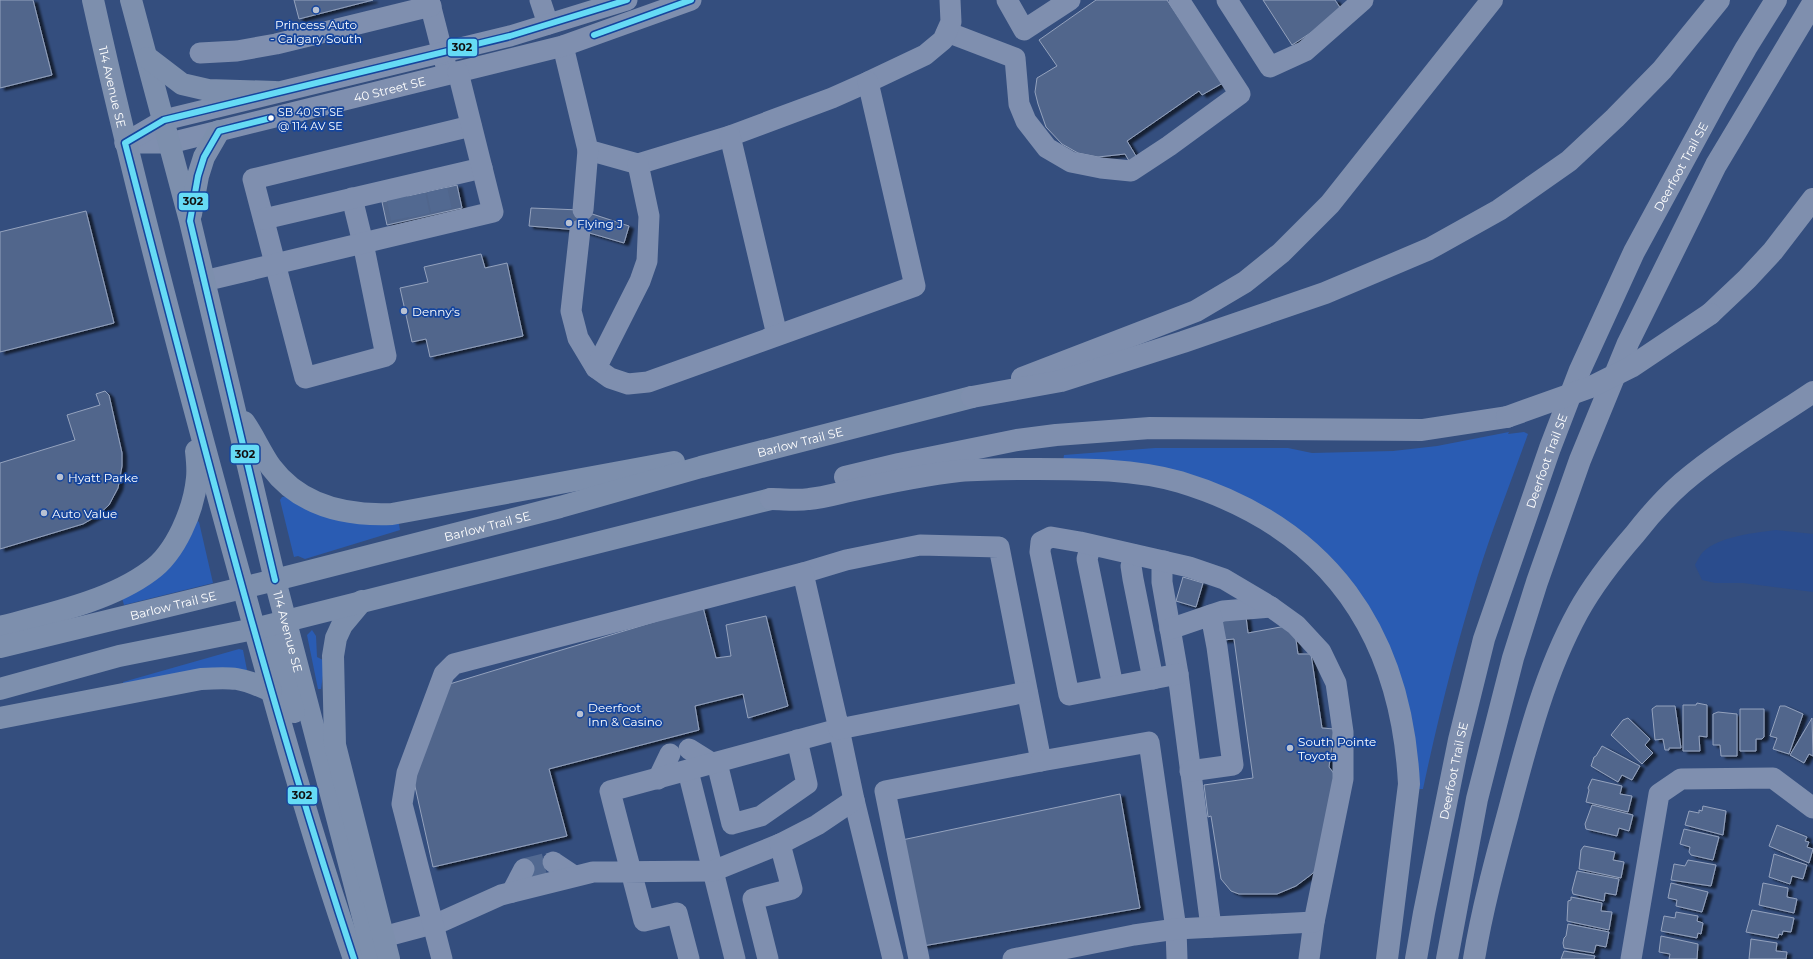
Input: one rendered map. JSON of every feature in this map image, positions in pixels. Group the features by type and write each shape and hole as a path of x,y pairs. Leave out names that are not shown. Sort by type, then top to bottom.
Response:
{"highway":[{"path":"972,397 1196,311 1245,282 1281,253 1330,204 1492,0"},
{"path":"972,397 1061,381 1190,340 1324,293 1429,249 1499,210 1569,160 1615,118 1662,70 1719,0"},
{"name":"Deerfoot Trail SE","path":"1416,959 1459,740 1484,639 1550,448 1580,370 1634,252 1717,99 1776,0"},
{"path":"1447,959 1477,800 1513,658 1537,582 1580,460 1628,343 1706,186 1746,114 1813,3"},
{"path":"771,500 802,488 899,464 1017,440 1056,435 1150,428 1422,430 1507,417 1584,390 1631,367 1710,314 1747,279 1773,251 1813,199"},
{"path":"1474,959 1488,888 1530,736 1545,687 1563,643 1578,612 1615,557 1682,483 1813,392"},
{"path":"771,500 808,499 902,480 958,471 1004,469 1102,471 1147,475 1186,484 1216,495 1269,521 1292,536 1332,573 1366,621 1378,644 1389,673 1403,722 1408,784 1387,959"}],"main road":[{"name":"114 Avenue SE","path":"93,0 125,143 194,414 243,588 269,625"},
{"name":"114 Avenue SE","path":"131,0 148,58 190,221 275,580 269,625 270,691 323,866 354,959"},
{"path":"148,58 182,84 208,90 275,92"},
{"path":"190,221 198,176 204,157 219,131"},
{"name":"Barlow Trail SE","path":"0,647 243,588 560,508 701,468 972,397"},
{"path":"236,411 254,436 271,466 287,484 326,507 368,516 412,511 673,462 701,468"},
{"path":"0,627 106,595 132,583 152,570 163,559 172,548 191,507 197,478 194,414"},
{"path":"0,689 120,656 269,625 771,500"},
{"path":"362,601 342,624 336,638 333,656 335,745 389,959"},
{"path":"269,625 314,777 331,799 374,959"},
{"path":"0,718 201,679 232,677 246,680 270,691"}],"street":[{"path":"540,0 548,24"},
{"name":"40 Street SE","path":"125,143 164,120 510,36 627,0"},
{"name":"40 Street SE","path":"125,143 170,144 563,46 691,0"},
{"path":"588,150 638,164 730,136 868,82 925,55 944,40 951,22 950,0"},
{"path":"1006,0 1024,30"},
{"path":"1070,0 1024,30 1015,58 1019,104 1026,121 1047,148 1071,162 1101,168 1131,171 1169,146 1240,94 1179,0"},
{"path":"1226,0 1270,67 1306,51 1363,0"},
{"path":"200,53 237,51 276,44 430,3 443,52 453,73 471,126 493,212 442,218 413,225 363,243 204,281"},
{"path":"947,32 1015,58"},
{"path":"563,46 588,150 582,220 571,311 578,338 596,368 610,378 628,384 648,382 915,286 868,82"},
{"path":"352,198 363,243 386,356 306,378 253,179 471,126"},
{"path":"730,136 777,335"},
{"path":"596,368 640,281 648,261 649,216 638,164"},
{"path":"264,219 352,198 405,191 436,184 482,168"},
{"path":"1178,674 1069,694 1040,552 1041,542 1051,537 1091,545 1189,567 1224,579 1271,606 1296,625 1321,652 1336,683 1343,732 1343,779 1314,922 1309,959"},
{"path":"442,959 402,804 407,773 444,674 454,664 803,573 846,560 920,545 999,547 1041,761"},
{"path":"1091,545 1087,559 1113,686"},
{"path":"1135,555 1131,566 1153,679"},
{"path":"1164,561 1162,582 1178,674 1211,927"},
{"path":"803,573 854,800 893,959"},
{"path":"1170,629 1223,611 1271,606"},
{"path":"1190,771 1234,765 1211,615"},
{"path":"689,959 677,913 644,921 610,791 839,729 1028,692"},
{"path":"715,763 732,824 761,816 807,784 797,740"},
{"path":"919,959 885,791 1149,742 1176,929 1177,959"},
{"path":"658,779 679,752 715,763"},
{"path":"688,771 735,959"},
{"path":"1630,959 1659,794 1681,778 1773,778 1813,808"},
{"path":"383,937 433,924 501,895 593,872 714,871 780,844 817,825 854,800"},
{"path":"768,959 753,899 792,889 780,844"},
{"path":"554,862 574,876"},
{"path":"512,892 524,869"},
{"path":"1013,959 1134,935 1176,929 1314,922"}],"shaded area":[{"path":"1509,432 1508,434 1524,432 1528,434 1489,542 1469,604 1448,683 1423,789 1416,789 1412,725 1403,687 1397,668 1379,628 1251,504 1063,461 1064,455 1155,448 1288,448 1312,453 1393,451 1437,446"},
{"path":"288,496 336,520 363,524 399,524 400,530 305,559 298,556 294,557 280,500 282,497"},
{"path":"196,520 199,522 213,583 124,605 122,598"},
{"path":"1776,530 1813,534 1813,592 1743,583 1715,583 1702,580 1695,565 1702,553 1710,547 1718,542 1738,536"},
{"path":"312,630 316,636 317,657 325,661 321,689 318,689 307,635"},
{"path":"239,649 243,650 247,670 124,689 123,682"}],"building":[{"path":"0,0 33,0 52,75 0,88"},
{"name":"Princess Auto - Calgary South","path":"294,0 373,0 299,19"},
{"path":"1096,0 1167,0 1223,83 1202,95 1199,91 1127,141 1139,161 1132,166 1125,154 1098,157 1078,153 1062,144 1046,127 1035,92 1037,78 1057,66 1039,40"},
{"path":"1263,0 1335,0 1343,12 1292,45"},
{"path":"457,185 462,208 387,225 382,202"},
{"path":"531,208 580,210 629,226 624,243 579,230 529,226"},
{"path":"86,211 114,323 0,352 0,232"},
{"path":"481,254 485,268 507,263 523,336 430,357 426,339 412,342 400,288 428,282 424,267"},
{"name":"Hyatt Parke","path":"105,391 109,395 122,453 122,466 118,488 109,505 97,516 83,524 0,549 0,463 75,440 67,415 100,405 96,394"},
{"path":"1183,577 1203,583 1196,607 1176,601"},
{"path":"703,607 716,658 731,656 726,625 766,616 788,706 748,718 743,694 695,706 699,730 549,769 567,836 433,867 412,773 443,686"},
{"name":"South Pointe Toyota","path":"1246,617 1248,633 1286,626 1295,633 1298,654 1311,654 1322,728 1334,729 1329,767 1335,775 1321,864 1312,874 1296,886 1277,894 1239,894 1231,891 1221,879 1211,816 1208,817 1204,785 1253,778 1234,639 1223,640 1220,618"},
{"path":"1697,703 1707,705 1707,737 1699,736 1700,751 1683,751 1683,705 1696,705"},
{"path":"1656,706 1675,706 1681,748 1669,748 1669,750 1665,750 1663,739 1655,740 1652,709"},
{"path":"1780,706 1785,706 1803,714 1789,754 1773,749 1777,738 1770,736"},
{"path":"1740,709 1764,709 1764,737 1762,739 1756,739 1756,751 1740,751"},
{"path":"1718,712 1737,714 1737,756 1721,756 1720,745 1713,745 1713,714"},
{"path":"1628,718 1650,739 1645,745 1653,753 1642,764 1611,735 1623,720"},
{"path":"1812,718 1813,756 1809,754 1804,763 1790,755"},
{"path":"1602,746 1640,766 1632,780 1622,775 1618,782 1591,766 1594,757"},
{"path":"1592,779 1622,786 1620,794 1632,796 1628,812 1586,802 1589,790 1588,788"},
{"path":"1120,794 1140,908 923,946 902,840"},
{"path":"1592,805 1633,815 1629,831 1619,828 1617,836 1586,829 1585,824"},
{"path":"1703,806 1726,811 1723,835 1685,825 1689,811 1699,813 1699,810 1702,811"},
{"path":"1777,825 1807,837 1805,841 1809,842 1807,847 1813,849 1809,863 1769,846"},
{"path":"1684,829 1719,837 1713,860 1691,855 1689,852 1690,847 1680,844"},
{"path":"1584,846 1615,852 1613,860 1624,862 1621,878 1579,869 1581,850"},
{"path":"1774,854 1807,865 1803,879 1792,876 1790,884 1769,877"},
{"path":"1688,860 1716,865 1711,886 1671,880 1674,864 1685,866"},
{"path":"1577,871 1619,879 1616,895 1605,893 1604,901 1573,894 1572,890"},
{"path":"1671,883 1708,892 1702,912 1676,906 1677,900 1668,898"},
{"path":"1763,883 1788,888 1787,897 1797,899 1794,913 1759,905"},
{"path":"1571,897 1602,903 1601,911 1612,912 1609,930 1567,921 1568,901 1571,900"},
{"path":"1752,910 1794,918 1791,932 1783,931 1782,935 1779,934 1778,938 1746,932"},
{"path":"1676,912 1698,916 1697,921 1703,923 1701,934 1698,933 1697,938 1661,931 1664,916 1675,918"},
{"path":"1568,924 1609,932 1606,947 1596,945 1594,953 1564,948 1563,943"},
{"path":"1661,936 1698,944 1697,959 1669,959 1670,954 1659,952"},
{"path":"1751,939 1777,943 1776,951 1787,952 1786,959 1749,959"},
{"path":"1564,951 1595,956 1594,959 1561,959"}],"tunnel":[{"path":"437,190 442,213"},
{"path":"415,195 420,218"},
{"path":"397,198 402,222"},
{"path":"524,869 553,862"}],"transit line":[{"name":"302","path":"354,959 261,655 205,450 125,143 164,120 510,36 627,0"},
{"name":"302","path":"594,35 691,0"},
{"name":"302","path":"271,118 219,131 204,157 198,176 190,221 275,580"}],"place":[{"name":"Princess Auto - Calgary South","path":"316,10"},
{"name":"SB 40 ST SE @ 114 AV SE","path":"271,118"},
{"name":"Flying J","path":"569,223"},
{"name":"Denny's","path":"404,311"},
{"name":"Hyatt Parke","path":"60,477"},
{"name":"Auto Value","path":"44,513"},
{"name":"Deerfoot Inn & Casino","path":"580,714"},
{"name":"South Pointe Toyota","path":"1290,748"}]}
